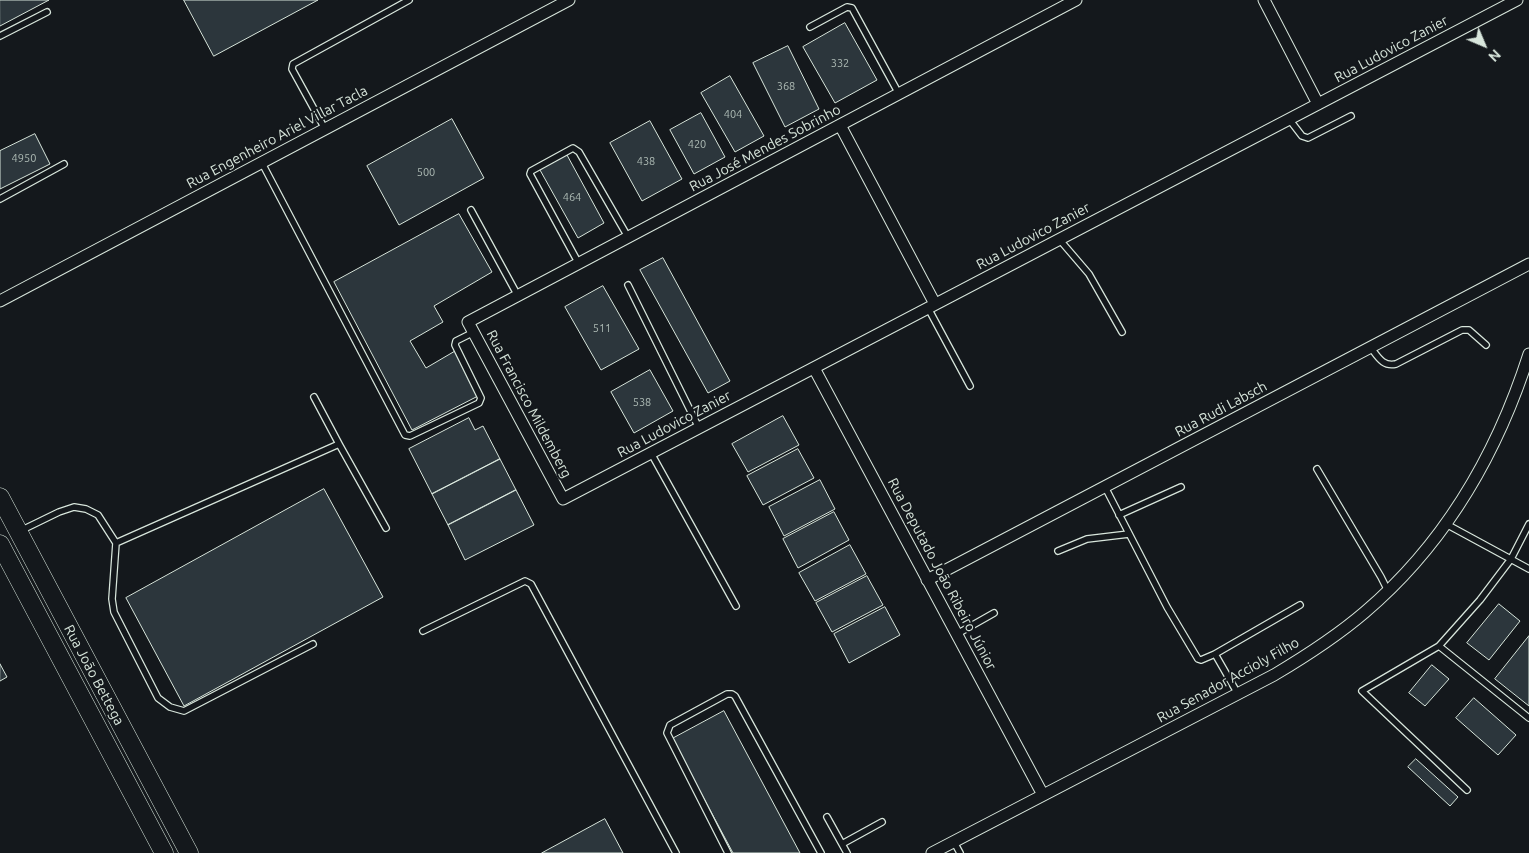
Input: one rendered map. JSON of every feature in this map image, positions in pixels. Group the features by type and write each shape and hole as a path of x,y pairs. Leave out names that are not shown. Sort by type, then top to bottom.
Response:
{"main road":[{"name":"Rua João Bettega","path":"0,497 189,853"},
{"name":"Rua João Bettega","path":"0,544 164,853"},
{"path":"118,768 138,757"},
{"path":"132,792 151,781"}],"street":[{"name":"Rua Engenheiro Ariel Villar Tacla","path":"0,301 568,0"},
{"name":"Rua José Mendes Sobrinho","path":"471,327 518,296 1076,0"},
{"path":"1264,0 1318,104"},
{"name":"Rua Ludovico Zanier","path":"562,499 1517,0"},
{"path":"840,125 931,306"},
{"name":"Rua Rudi Labsch","path":"927,580 1529,264"},
{"name":"Rua Francisco Mildemberg","path":"471,327 562,499"},
{"name":"Rua Senador Accioly Filho","path":"932,853 1274,674 1305,656 1365,612 1426,551 1481,470 1512,404 1529,354"},
{"name":"Rua Deputado João Ribeiro Júnior","path":"814,368 1043,795"}],"lane":[{"path":"325,129 292,69 294,64 409,0"},
{"path":"810,27 847,7 852,8 899,94"},
{"path":"0,36 47,12"},
{"path":"1289,119 1302,136 1308,138 1351,116"},
{"path":"579,264 530,174 531,170 573,148 579,152 628,238"},
{"path":"262,162 405,435 410,436 479,403 481,398 455,345 456,341 471,327"},
{"path":"0,199 64,164"},
{"path":"471,210 518,296"},
{"path":"1059,239 1089,274 1122,332"},
{"path":"628,285 700,428"},
{"path":"931,306 970,386"},
{"path":"1370,348 1383,363 1390,365 1396,364 1462,330 1469,330 1486,344"},
{"path":"314,397 386,528"},
{"path":"116,544 339,444"},
{"path":"651,453 736,606"},
{"path":"1317,469 1388,591"},
{"path":"1119,515 1180,486"},
{"path":"1105,487 1168,607 1198,659 1201,660 1215,654 1300,604"},
{"path":"18,532 59,512 74,507 86,509 98,515 116,544 112,599 114,612 158,698 170,707 184,711 313,644"},
{"path":"1446,524 1529,569"},
{"path":"1467,790 1362,691 1440,646 1480,600 1511,559 1529,524"},
{"path":"1058,551 1087,539 1129,534"},
{"path":"423,631 525,582 531,584 676,853"},
{"path":"957,634 994,613"},
{"path":"1440,646 1529,718"},
{"path":"1215,654 1238,694"},
{"path":"728,853 667,733 670,725 727,694 736,696 821,853"},
{"path":"827,817 847,853"},
{"path":"842,844 882,822"},
{"path":"954,842 960,853"}],"building":[{"path":"0,0 49,0 0,26"},
{"path":"184,0 318,0 214,56"},
{"path":"845,23 877,80 835,103 803,47"},
{"path":"788,46 819,109 785,127 753,63"},
{"path":"730,76 764,136 735,152 701,93"},
{"path":"701,113 725,157 694,174 670,130"},
{"path":"452,119 484,178 399,225 367,166"},
{"path":"650,121 682,179 642,201 610,143"},
{"path":"35,134 50,164 0,189 0,151"},
{"path":"567,155 604,223 578,238 540,170"},
{"path":"459,214 492,272 434,306 443,322 410,341 426,368 455,351 478,396 412,430 334,282"},
{"path":"663,258 730,381 708,393 640,270"},
{"path":"603,286 639,349 601,370 565,307"},
{"path":"650,370 673,411 634,433 611,392"},
{"path":"783,416 799,445 748,472 732,444"},
{"path":"469,418 475,430 483,426 500,459 432,494 409,449"},
{"path":"798,449 814,478 763,505 747,476"},
{"path":"500,459 516,490 448,525 432,494"},
{"path":"820,480 835,509 784,536 769,507"},
{"path":"324,489 383,597 184,706 126,598"},
{"path":"516,490 534,525 465,560 448,525"},
{"path":"834,512 849,540 798,568 783,539"},
{"path":"850,545 866,574 815,601 799,573"},
{"path":"867,576 883,605 832,632 816,603"},
{"path":"1499,604 1520,621 1489,660 1467,643"},
{"path":"885,607 900,635 849,663 834,634"},
{"path":"1529,636 1529,706 1495,679"},
{"path":"0,664 7,677 0,681"},
{"path":"1432,665 1449,679 1425,706 1409,693"},
{"path":"1474,698 1516,735 1498,755 1456,718"},
{"path":"724,711 800,853 733,853 672,739"},
{"path":"1416,759 1458,797 1450,806 1408,767"},
{"path":"605,819 623,853 542,853"}]}
